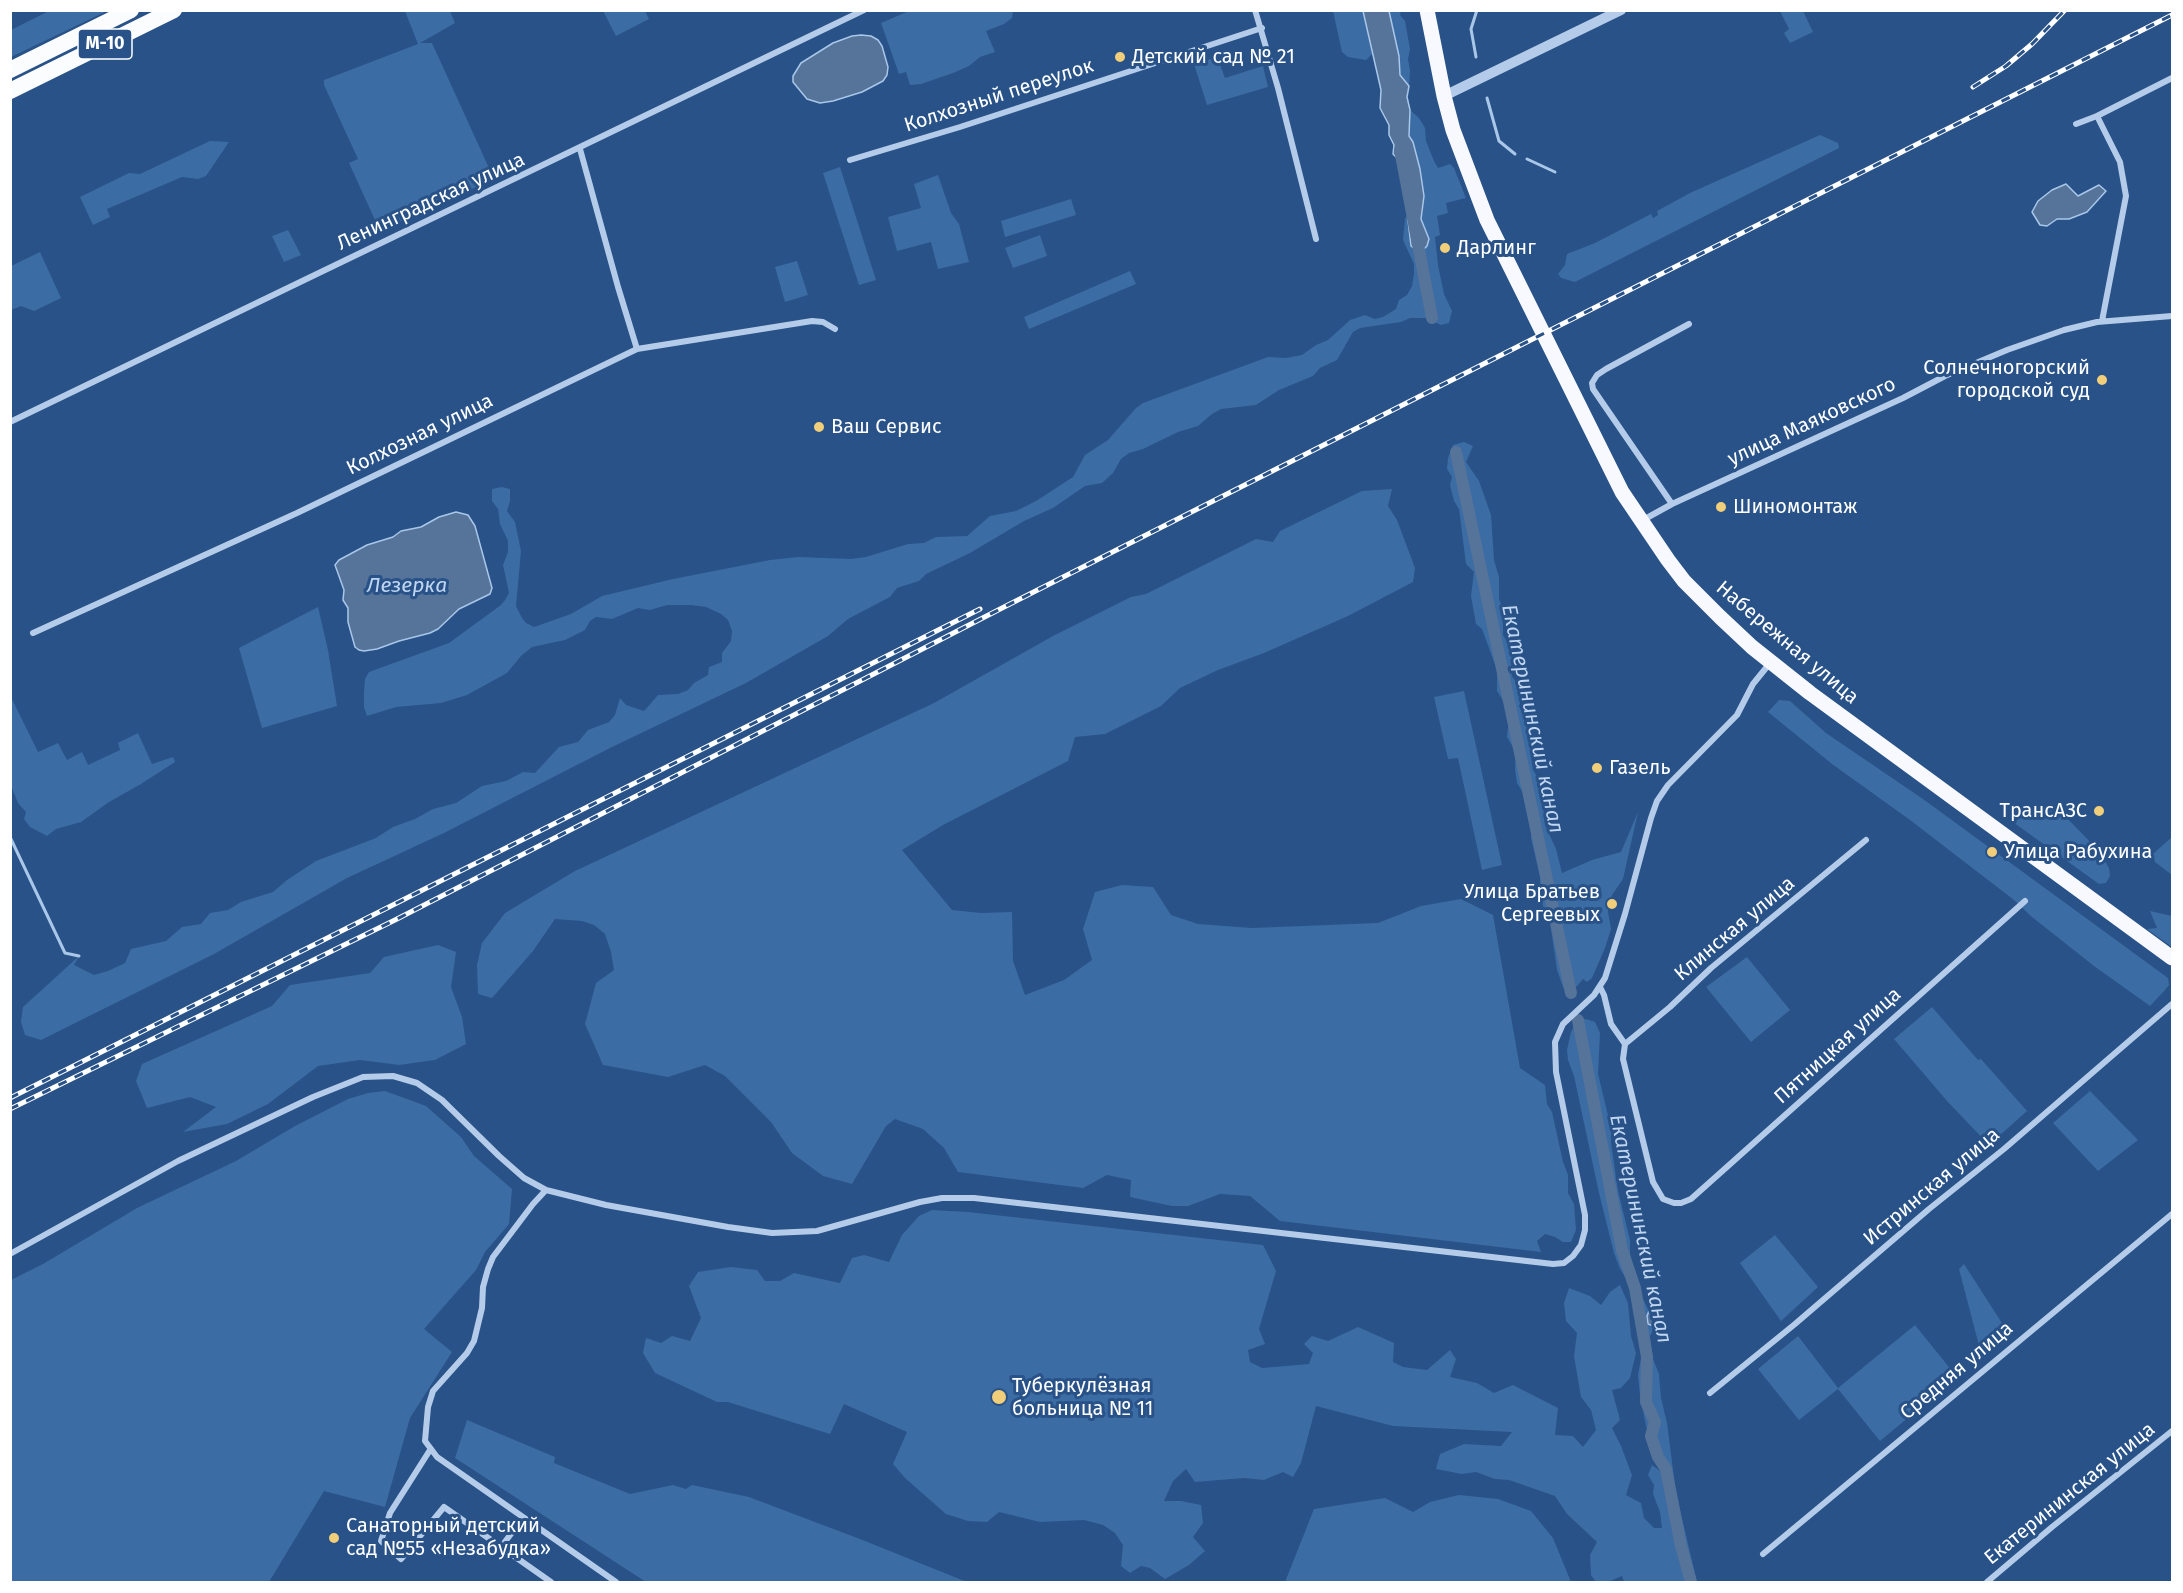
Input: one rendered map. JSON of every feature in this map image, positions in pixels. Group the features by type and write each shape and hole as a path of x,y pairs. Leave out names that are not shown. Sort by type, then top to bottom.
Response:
{"highway":[{"name":"М-10","path":"10,69 131,10"},
{"name":"М-10","path":"10,91 174,10"}],"main road":[{"name":"Набережная улица","path":"1427,10 1444,96 1464,161 1500,248 1618,484 1640,522 1668,561 1696,594 1771,662 1889,752 2172,958"}],"street":[{"name":"Ленинградская улица","path":"10,422 864,10"},
{"path":"1255,10 1262,28 1316,238"},
{"path":"1444,96 1621,10"},
{"name":"Колхозный переулок","path":"849,160 960,127 1262,28"},
{"path":"2076,124 2097,116 2171,78"},
{"path":"2097,116 2120,162 2126,190 2125,210 2102,321"},
{"path":"580,149 637,349"},
{"name":"улица Маяковского","path":"1640,522 1672,504 1984,359 2064,330 2102,321 2172,316"},
{"name":"Колхозная улица","path":"33,633 286,518 637,349 812,321 824,322 835,329"},
{"path":"1672,504 1593,389 1592,383 1597,375 1606,369 1689,324"},
{"path":"10,1254 178,1161 314,1097 363,1077 393,1076 417,1083 442,1100 524,1178 546,1190 606,1205 728,1227 772,1233 800,1233 825,1229 931,1200 974,1198 1553,1264 1564,1263 1581,1245 1585,1230 1585,1215 1556,1072 1555,1042 1559,1030 1600,987 1614,952 1657,801 1668,785 1737,715 1753,684 1771,662"},
{"name":"Клинская улица","path":"1625,1044 1711,968 1866,840"},
{"name":"Пятницкая улица","path":"1625,1044 1623,1059 1653,1182 1659,1194 1668,1202 1681,1203 1691,1199 2025,901"},
{"path":"1600,987 1611,1024 1625,1044"},
{"name":"Истринская улица","path":"1710,1393 2004,1149 2172,1004"},
{"path":"546,1190 494,1257 488,1269 483,1287 481,1316 474,1341 467,1353 433,1391 428,1407 425,1441 437,1457 614,1582"},
{"name":"Средняя улица","path":"1763,1554 2172,1214"},
{"name":"Екатерининская улица","path":"1988,1582 2052,1527 2172,1431"},
{"path":"430,1450 390,1513 381,1541 401,1559 444,1507 551,1582"},
{"path":"501,1547 523,1518"}],"shaded area":[{"path":"49,11 107,11 11,57 11,30"},
{"path":"405,11 450,11 455,23 420,43 432,43 494,179 380,231 349,163 358,159 324,85 324,80 418,44"},
{"path":"603,11 645,11 649,19 616,36"},
{"path":"909,11 1013,11 1012,18 1004,24 986,31 995,52 980,57 969,66 953,73 921,84 910,85 906,72 899,74 881,23"},
{"path":"1333,11 1363,11 1372,54 1366,60 1348,57 1342,52"},
{"path":"1389,11 1401,11 1400,15 1405,21 1410,49 1409,86 1400,75 1399,56"},
{"path":"1780,11 1803,11 1813,32 1790,43 1784,33 1789,29"},
{"path":"1217,57 1225,78 1263,66 1268,87 1207,105 1194,64"},
{"path":"1410,110 1425,128 1426,141 1438,168 1450,164 1454,168 1466,198 1446,203 1448,213 1437,216 1440,235 1435,237 1438,265 1444,294 1452,311 1449,323 1441,325 1426,318 1410,318 1401,322 1360,328 1353,332 1337,360 1320,368 1313,376 1279,390 1256,405 1221,409 1198,426 1129,453 1121,459 1113,473 1102,483 1085,486 1053,508 1024,521 970,553 926,574 919,581 897,588 890,597 848,619 828,636 746,683 612,747 444,833 347,878 214,954 41,1040 25,1035 21,1022 23,1007 79,956 74,965 94,975 108,971 125,963 131,949 166,941 182,927 201,924 210,913 228,910 241,902 273,892 316,861 376,838 393,827 433,809 456,803 482,786 506,781 523,772 535,773 559,747 578,742 588,730 609,722 615,715 620,698 626,705 644,711 658,695 678,694 688,690 694,683 708,675 709,667 722,662 722,653 731,641 732,631 728,620 721,614 706,607 691,605 667,605 650,610 638,608 612,619 596,617 590,621 585,630 565,640 532,647 507,673 467,695 441,703 396,707 367,716 364,707 364,693 365,679 369,672 449,643 501,605 509,593 503,565 508,552 508,541 500,524 498,509 492,501 492,489 502,487 510,489 507,511 515,522 521,551 516,606 526,623 534,627 571,614 602,596 673,579 770,560 798,557 851,559 866,557 908,544 924,543 936,537 967,536 990,516 1016,511 1073,477 1085,455 1108,440 1143,403 1268,357 1286,358 1302,355 1328,340 1350,320 1365,315 1375,319 1396,309 1399,300 1407,295 1412,286 1414,274 1414,264 1403,240 1405,219 1409,211 1411,246 1429,239 1421,219 1423,210 1420,169 1413,142 1409,136"},
{"path":"1820,135 1838,143 1839,148 1575,282 1561,278 1558,274 1565,265 1567,254 1595,243 1651,214 1653,218 1658,215 1657,211 1690,193"},
{"path":"210,141 229,142 206,176 198,179 182,177 107,209 110,217 93,225 80,197 129,173 140,174"},
{"path":"840,167 876,280 859,285 823,173"},
{"path":"938,175 951,213 959,224 969,262 938,269 931,242 897,251 888,217 921,208 914,184"},
{"path":"1071,199 1076,215 1005,237 1001,221"},
{"path":"288,230 301,255 284,262 272,236"},
{"path":"1040,235 1047,256 1013,268 1005,248"},
{"path":"40,252 61,298 34,311 21,306 11,310 11,266"},
{"path":"797,261 808,295 785,302 775,267"},
{"path":"1130,271 1136,284 1029,329 1024,317"},
{"path":"1464,442 1473,446 1466,462 1479,481 1491,515 1494,560 1499,577 1499,599 1503,609 1503,635 1513,656 1510,670 1513,678 1522,688 1523,695 1519,706 1530,729 1530,740 1534,747 1531,758 1533,770 1545,789 1543,800 1545,825 1556,849 1562,873 1592,860 1621,852 1638,812 1623,879 1612,895 1608,912 1611,929 1605,948 1592,978 1587,982 1583,979 1571,993 1567,993 1563,987 1557,970 1550,922 1540,899 1540,877 1531,838 1531,822 1525,796 1517,783 1516,752 1507,737 1509,717 1506,705 1497,691 1497,670 1482,629 1476,624 1471,596 1474,572 1466,564 1459,509 1454,501 1450,485 1452,477 1447,469 1453,445"},
{"path":"1392,489 1388,506 1397,520 1415,568 1413,582 1348,616 1180,688 1161,706 1105,734 1075,737 1068,761 943,825 902,850 952,910 981,913 1012,912 1013,961 1025,995 1064,980 1092,960 1083,929 1095,892 1122,885 1153,887 1171,915 1198,924 1252,928 1378,923 1421,906 1461,899 1493,915 1520,1068 1545,1085 1547,1104 1552,1112 1568,1175 1568,1193 1574,1204 1576,1230 1571,1242 1563,1242 1545,1234 1537,1241 1541,1252 1280,1221 1250,1196 1220,1194 1188,1206 1172,1206 1130,1197 1131,1180 1107,1175 1083,1188 958,1172 944,1148 923,1129 895,1119 886,1126 852,1184 823,1176 792,1153 771,1122 725,1076 705,1065 668,1077 603,1065 585,1024 596,983 614,970 605,934 594,925 582,921 555,919 533,951 492,998 478,994 477,965 482,943 505,913 575,871 934,703 1053,636 1131,597 1146,594 1256,539 1273,542 1280,531 1362,491"},
{"path":"318,607 337,706 262,728 239,648"},
{"path":"1464,691 1502,865 1482,870 1458,758 1448,759 1434,697"},
{"path":"10,695 38,752 58,743 67,760 82,752 88,765 120,750 118,743 138,733 152,764 173,757 175,762 81,822 56,829 47,836 30,827 24,819 26,812 18,803 11,786"},
{"path":"1779,700 1790,701 1826,733 1923,799 2168,978 2169,985 2150,1006 2094,966 2014,900 1910,820 1832,764 1768,712"},
{"path":"2052,809 2063,814 2099,851 2109,868 2110,876 2106,883 2099,884 2010,820 2013,815 2023,811"},
{"path":"2172,837 2172,875 2155,862 2153,854"},
{"path":"2150,911 2172,916 2172,947 2147,929 2157,928"},
{"path":"438,945 456,952 451,987 462,1017 466,1044 435,1060 399,1065 360,1060 318,1066 268,1104 227,1124 183,1132 216,1107 190,1097 147,1108 136,1081 142,1064 272,1006 290,985 370,973 384,957"},
{"path":"1747,957 1790,1010 1751,1042 1706,987"},
{"path":"1932,1007 2027,1111 1989,1145 1947,1101 1894,1039"},
{"path":"1586,1019 1595,1022 1600,1033 1598,1074 1611,1128 1618,1191 1630,1240 1630,1254 1642,1297 1649,1311 1648,1324 1655,1327 1650,1336 1653,1359 1659,1374 1676,1493 1697,1582 1624,1582 1622,1576 1608,1582 1596,1582 1591,1575 1590,1555 1597,1542 1567,1514 1555,1496 1509,1480 1495,1479 1476,1472 1462,1474 1436,1469 1440,1454 1464,1444 1501,1446 1512,1432 1393,1426 1316,1406 1301,1463 1293,1477 1283,1472 1264,1480 1244,1478 1195,1482 1186,1469 1173,1481 1164,1501 1181,1501 1201,1505 1203,1523 1193,1537 1205,1551 1189,1565 1165,1579 1150,1568 1141,1566 1130,1573 1121,1566 1123,1545 1115,1533 1103,1525 1084,1520 1040,1522 999,1512 987,1522 968,1521 946,1514 905,1478 893,1464 907,1432 844,1404 830,1434 728,1402 717,1402 655,1373 643,1353 646,1338 661,1343 672,1336 690,1341 701,1318 689,1286 698,1272 731,1267 757,1270 765,1281 780,1281 794,1273 840,1283 852,1258 864,1255 889,1262 902,1235 919,1216 932,1210 968,1212 1263,1245 1276,1271 1259,1329 1265,1344 1248,1350 1250,1362 1262,1368 1309,1364 1313,1353 1304,1344 1312,1336 1328,1341 1358,1327 1394,1343 1393,1362 1403,1367 1427,1370 1450,1350 1456,1359 1450,1377 1477,1383 1494,1393 1513,1385 1558,1408 1555,1435 1573,1436 1583,1447 1596,1430 1591,1410 1581,1397 1574,1356 1577,1333 1566,1321 1564,1303 1569,1288 1590,1296 1601,1305 1610,1292 1620,1285 1628,1303 1631,1336 1636,1353 1630,1378 1621,1388 1612,1390 1620,1420 1612,1428 1632,1475 1626,1495 1641,1503 1644,1518 1654,1528 1662,1528 1660,1512 1653,1494 1654,1485 1648,1475 1652,1465 1660,1471 1646,1426 1640,1395 1638,1375 1642,1353 1636,1304 1629,1283 1614,1253 1574,1076 1568,1060 1567,1050 1571,1032 1578,1020"},
{"path":"385,1091 426,1106 461,1137 474,1156 512,1189 509,1224 485,1252 476,1270 424,1329 452,1352 410,1418 385,1507 324,1491 269,1582 11,1582 11,1280 43,1264 137,1208 236,1161 295,1126 348,1099"},
{"path":"2090,1091 2138,1140 2098,1171 2053,1123"},
{"path":"1775,1235 1818,1287 1781,1321 1740,1263"},
{"path":"1964,1264 2009,1334 1982,1357 1959,1269"},
{"path":"1915,1325 1957,1377 1880,1441 1838,1389 1799,1420 1758,1369 1798,1336 1838,1388"},
{"path":"467,1420 555,1457 554,1463 630,1494 673,1485 686,1489 692,1485 749,1497 967,1582 646,1582 455,1458"},
{"path":"1459,1495 1498,1499 1531,1511 1553,1538 1571,1582 1285,1582 1314,1509 1385,1498 1413,1512 1430,1502"}],"water":[{"path":"1363,11 1389,11 1399,56 1400,75 1409,86 1407,97 1410,110 1409,136 1413,142 1420,169 1424,196 1421,219 1429,239 1422,251 1411,246 1408,220 1411,206 1410,190 1405,166 1393,154 1394,145 1389,135 1389,125 1380,108 1381,90"},
{"path":"861,35 871,36 882,46 888,67 883,81 862,92 833,101 820,103 807,99 793,82 793,76 801,63 833,43"},
{"path":"2066,184 2078,196 2099,185 2106,191 2087,212 2069,219 2057,219 2047,226 2040,225 2032,212 2038,201 2052,190"},
{"name":"Лезерка","path":"456,512 468,515 475,526 492,588 490,594 459,609 438,629 430,633 377,649 359,650 355,647 348,622 348,608 343,600 344,590 335,565 339,560 367,545 393,537 401,531 421,527 439,517"},
{"path":"1655,1310 1661,1313 1660,1328 1648,1324 1649,1311"}],"waterway":[{"path":"1476,57 1471,29 1477,10"},
{"path":"1487,98 1499,141 1515,154"},
{"name":"Екатерининский канал","path":"1400,150 1432,318"},
{"path":"1527,159 1555,172"},
{"name":"Екатерининский канал","path":"1456,452 1571,993"},
{"path":"10,837 65,953 79,956"},
{"name":"Екатерининский канал","path":"1578,1020 1622,1250 1635,1288 1647,1357 1646,1402 1655,1422 1651,1436 1658,1457 1666,1469 1681,1546 1691,1582"}],"railway":[{"path":"1973,87 2006,66 2032,44 2065,10"},
{"path":"10,1109 395,920 1006,606 2172,15"},
{"path":"10,1098 980,609"}],"place":[{"name":"Детский сад № 21","path":"1120,57"},
{"name":"Дарлинг","path":"1445,248"},
{"name":"Солнечногорский городской суд","path":"2102,380"},
{"name":"Ваш Сервис","path":"819,427"},
{"name":"Шиномонтаж","path":"1721,507"},
{"name":"Газель","path":"1597,768"},
{"name":"ТрансАЗС","path":"2099,811"},
{"name":"Улица Рабухина","path":"1992,852"},
{"name":"Улица Братьев Сергеевых","path":"1612,904"},
{"name":"Туберкулёзная больница № 11","path":"999,1397"},
{"name":"Санаторный детский сад №55 «Незабудка»","path":"334,1538"}]}
